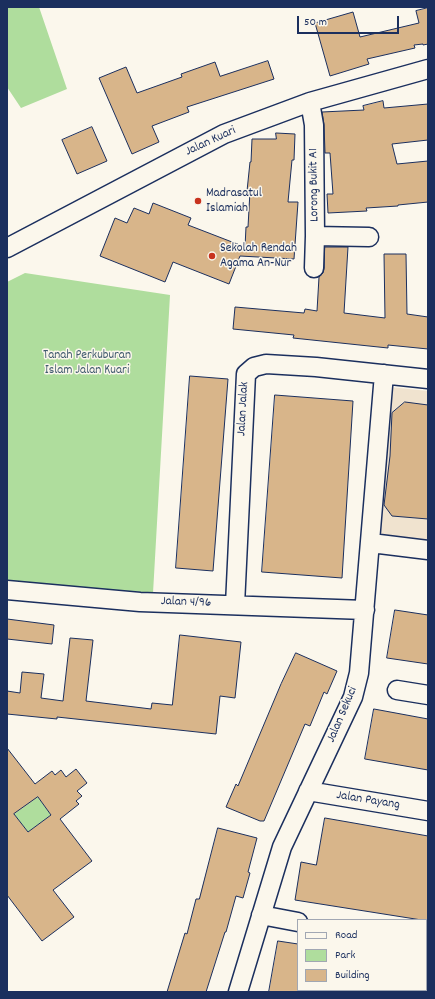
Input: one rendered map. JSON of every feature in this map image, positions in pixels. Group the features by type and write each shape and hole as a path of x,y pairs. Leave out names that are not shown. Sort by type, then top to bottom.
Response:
{"street":[{"name":"Jalan Kuari","path":"7,248 224,134 310,102 428,69"},
{"name":"Lorong Bukit A1","path":"310,102 314,125 316,236 314,268"},
{"path":"316,236 369,237"},
{"name":"Jalan Jalak","path":"235,605 246,374 254,367 266,364 428,379"},
{"name":"Jalan Sekuci","path":"238,992 282,846 353,697 359,673 384,374"},
{"path":"371,543 428,550"},
{"name":"Jalan 4/96","path":"7,590 140,602 365,610"},
{"path":"397,690 428,695"},
{"name":"Jalan Payang","path":"308,791 428,811"},
{"path":"261,916 297,922"}],"shaded area":[{"path":"390,387 428,391 428,540 376,535"}],"green space":[{"path":"7,7 39,7 67,89 21,108 7,87"},
{"name":"Tanah Perkuburan Islam Jalan Kuari","path":"25,273 170,295 153,593 7,582 7,282"},
{"path":"38,797 51,815 28,832 14,814"}],"building":[{"path":"428,8 428,44 414,45 415,48 367,59 369,64 330,76 315,23 353,12 360,37 419,23 416,11"},
{"path":"268,61 274,79 187,107 189,112 152,126 159,142 132,154 99,78 126,67 137,93 182,77 181,74 215,62 220,76"},
{"path":"383,101 384,108 428,104 428,140 392,144 397,164 428,161 428,202 366,208 367,211 328,213 327,194 333,194 330,153 325,153 322,112 364,110 363,106"},
{"path":"92,127 107,161 77,174 62,140"},
{"path":"276,133 295,134 294,160 292,160 288,202 298,202 294,259 240,256 229,284 173,262 165,282 100,256 115,218 127,223 134,208 149,214 153,203 191,218 188,225 245,247 246,227 248,227 250,191 247,191 251,162 252,139 276,139"},
{"path":"325,247 348,247 344,313 385,318 384,254 406,254 407,314 428,317 428,349 388,345 388,348 293,338 294,335 233,329 235,307 304,313 305,309 317,311 319,277 323,273 324,269"},
{"path":"190,376 228,379 213,571 176,568"},
{"path":"275,395 353,401 342,578 262,572"},
{"path":"405,402 428,405 428,519 392,516 384,505 390,456 392,413"},
{"path":"395,610 428,615 428,664 387,658"},
{"path":"7,619 54,625 52,644 7,639"},
{"path":"180,635 241,642 235,698 220,696 216,734 57,717 57,719 7,714 7,691 20,693 22,672 44,674 41,698 63,701 70,638 93,640 86,701 151,709 152,703 172,705"},
{"path":"296,653 337,671 327,694 324,692 310,726 305,724 264,821 260,821 226,807 236,784 238,786 281,684"},
{"path":"374,709 428,719 428,770 365,759"},
{"path":"7,748 35,784 52,771 55,775 61,770 66,777 76,769 87,783 77,791 82,796 76,801 79,804 60,819 92,861 53,890 74,917 42,941 7,895","holes":["38,797 51,815 28,832 14,814"]},
{"path":"325,818 428,836 428,921 427,919 415,919 295,900 301,862 316,865"},
{"path":"218,828 257,838 243,898 236,896 206,992 167,992 185,933 187,934 196,899 199,899"},
{"path":"278,941 297,944 298,992 269,992"}],"place":[{"name":"Madrasatul Islamiah","path":"198,201"},
{"name":"Sekolah Rendah Agama An-Nur","path":"212,256"}]}
